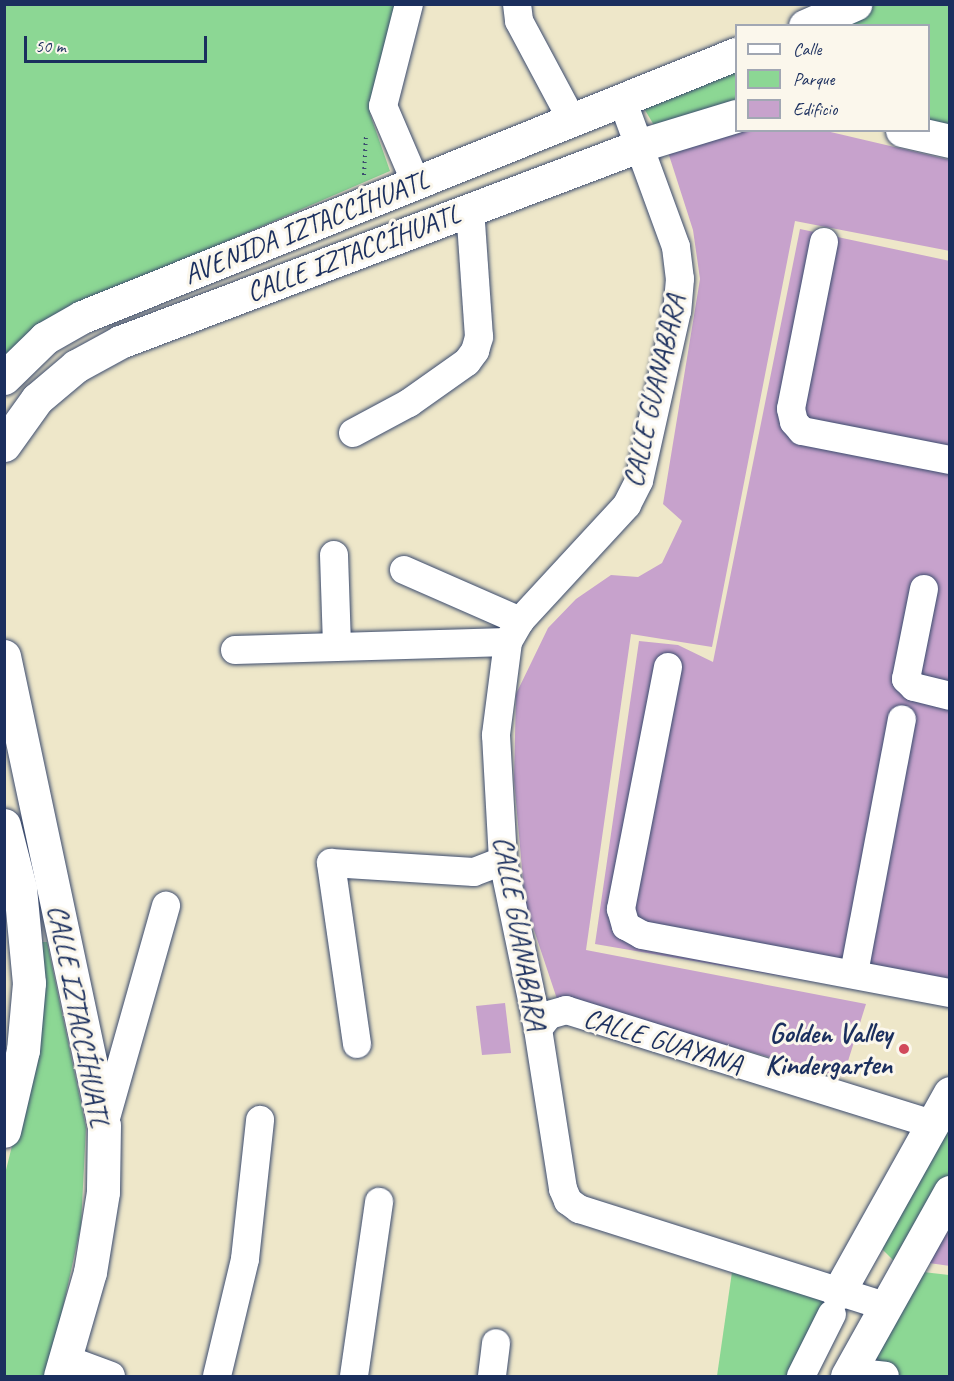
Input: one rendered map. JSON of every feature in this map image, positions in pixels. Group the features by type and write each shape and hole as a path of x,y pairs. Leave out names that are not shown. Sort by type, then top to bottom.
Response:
{"street":[{"path":"409,4 383,106 416,183"},
{"path":"517,4 519,21 573,122"},
{"path":"812,24 855,4"},
{"path":"623,102 735,54"},
{"name":"AVENIDA IZTACCÍHUATL","path":"4,378 45,338 82,317 623,102"},
{"name":"CALLE GUANABARA","path":"623,102 641,145 676,247 680,279 677,311 639,481 627,505 514,631 496,735 503,861 538,1029 567,1201 579,1209 835,1304 885,1306"},
{"name":"CALLE IZTACCÍHUATL","path":"4,446 37,399 76,366 120,342 641,145 735,116"},
{"path":"911,132 950,141"},
{"path":"353,433 419,396 467,362 475,351 479,337 470,209"},
{"path":"824,242 791,409 794,422 802,431 950,460"},
{"path":"334,555 337,644"},
{"path":"404,570 514,631"},
{"path":"924,589 906,680 914,687 950,696"},
{"path":"235,650 514,631"},
{"name":"CALLE IZTACCÍHUATL","path":"4,656 104,1125 103,1192 90,1272 63,1368"},
{"path":"668,667 621,909 626,926 642,935 854,973 950,993"},
{"path":"854,973 902,719"},
{"path":"4,825 20,888 29,983 23,1050 4,1131"},
{"path":"357,1044 331,863 474,872 503,861"},
{"path":"104,1125 166,906"},
{"name":"CALLE GUAYANA","path":"538,1029 549,1015 566,1011 931,1124"},
{"path":"801,1377 835,1304 931,1124 950,1093"},
{"path":"217,1377 244,1259 260,1120"},
{"path":"885,1377 848,1374 950,1192"},
{"path":"354,1377 379,1202"},
{"path":"492,1377 496,1343"},
{"path":"63,1368 111,1377"}],"green space":[{"path":"5,5 398,5 370,114 390,171 45,320 5,368"},
{"path":"867,5 949,5 949,137 930,131 930,24 822,24"},
{"path":"735,59 735,105 658,132 639,100"},
{"path":"39,942 47,942 86,1127 81,1225 48,1376 5,1376 5,1174 36,1049"},
{"path":"949,1122 949,1180 901,1268 883,1250 882,1241"},
{"path":"733,1265 831,1295 787,1376 717,1376"},
{"path":"906,1270 949,1275 949,1376 886,1376 849,1372"}],"building":[{"path":"735,130 831,132 950,160 950,251 795,221 712,647 631,634 586,950 866,1004 843,1077 557,999 525,903 514,779 516,694 548,628 576,599 611,575 638,577 662,563 682,521 663,504 700,279 693,230 668,152"},
{"path":"800,229 950,261 950,1005 595,944 639,641 678,645 713,662"},
{"path":"505,1003 511,1053 482,1055 476,1006"},
{"path":"950,1228 950,1266 929,1263"}],"place":[{"name":"Golden Valley Kindergarten","path":"904,1049"}]}
